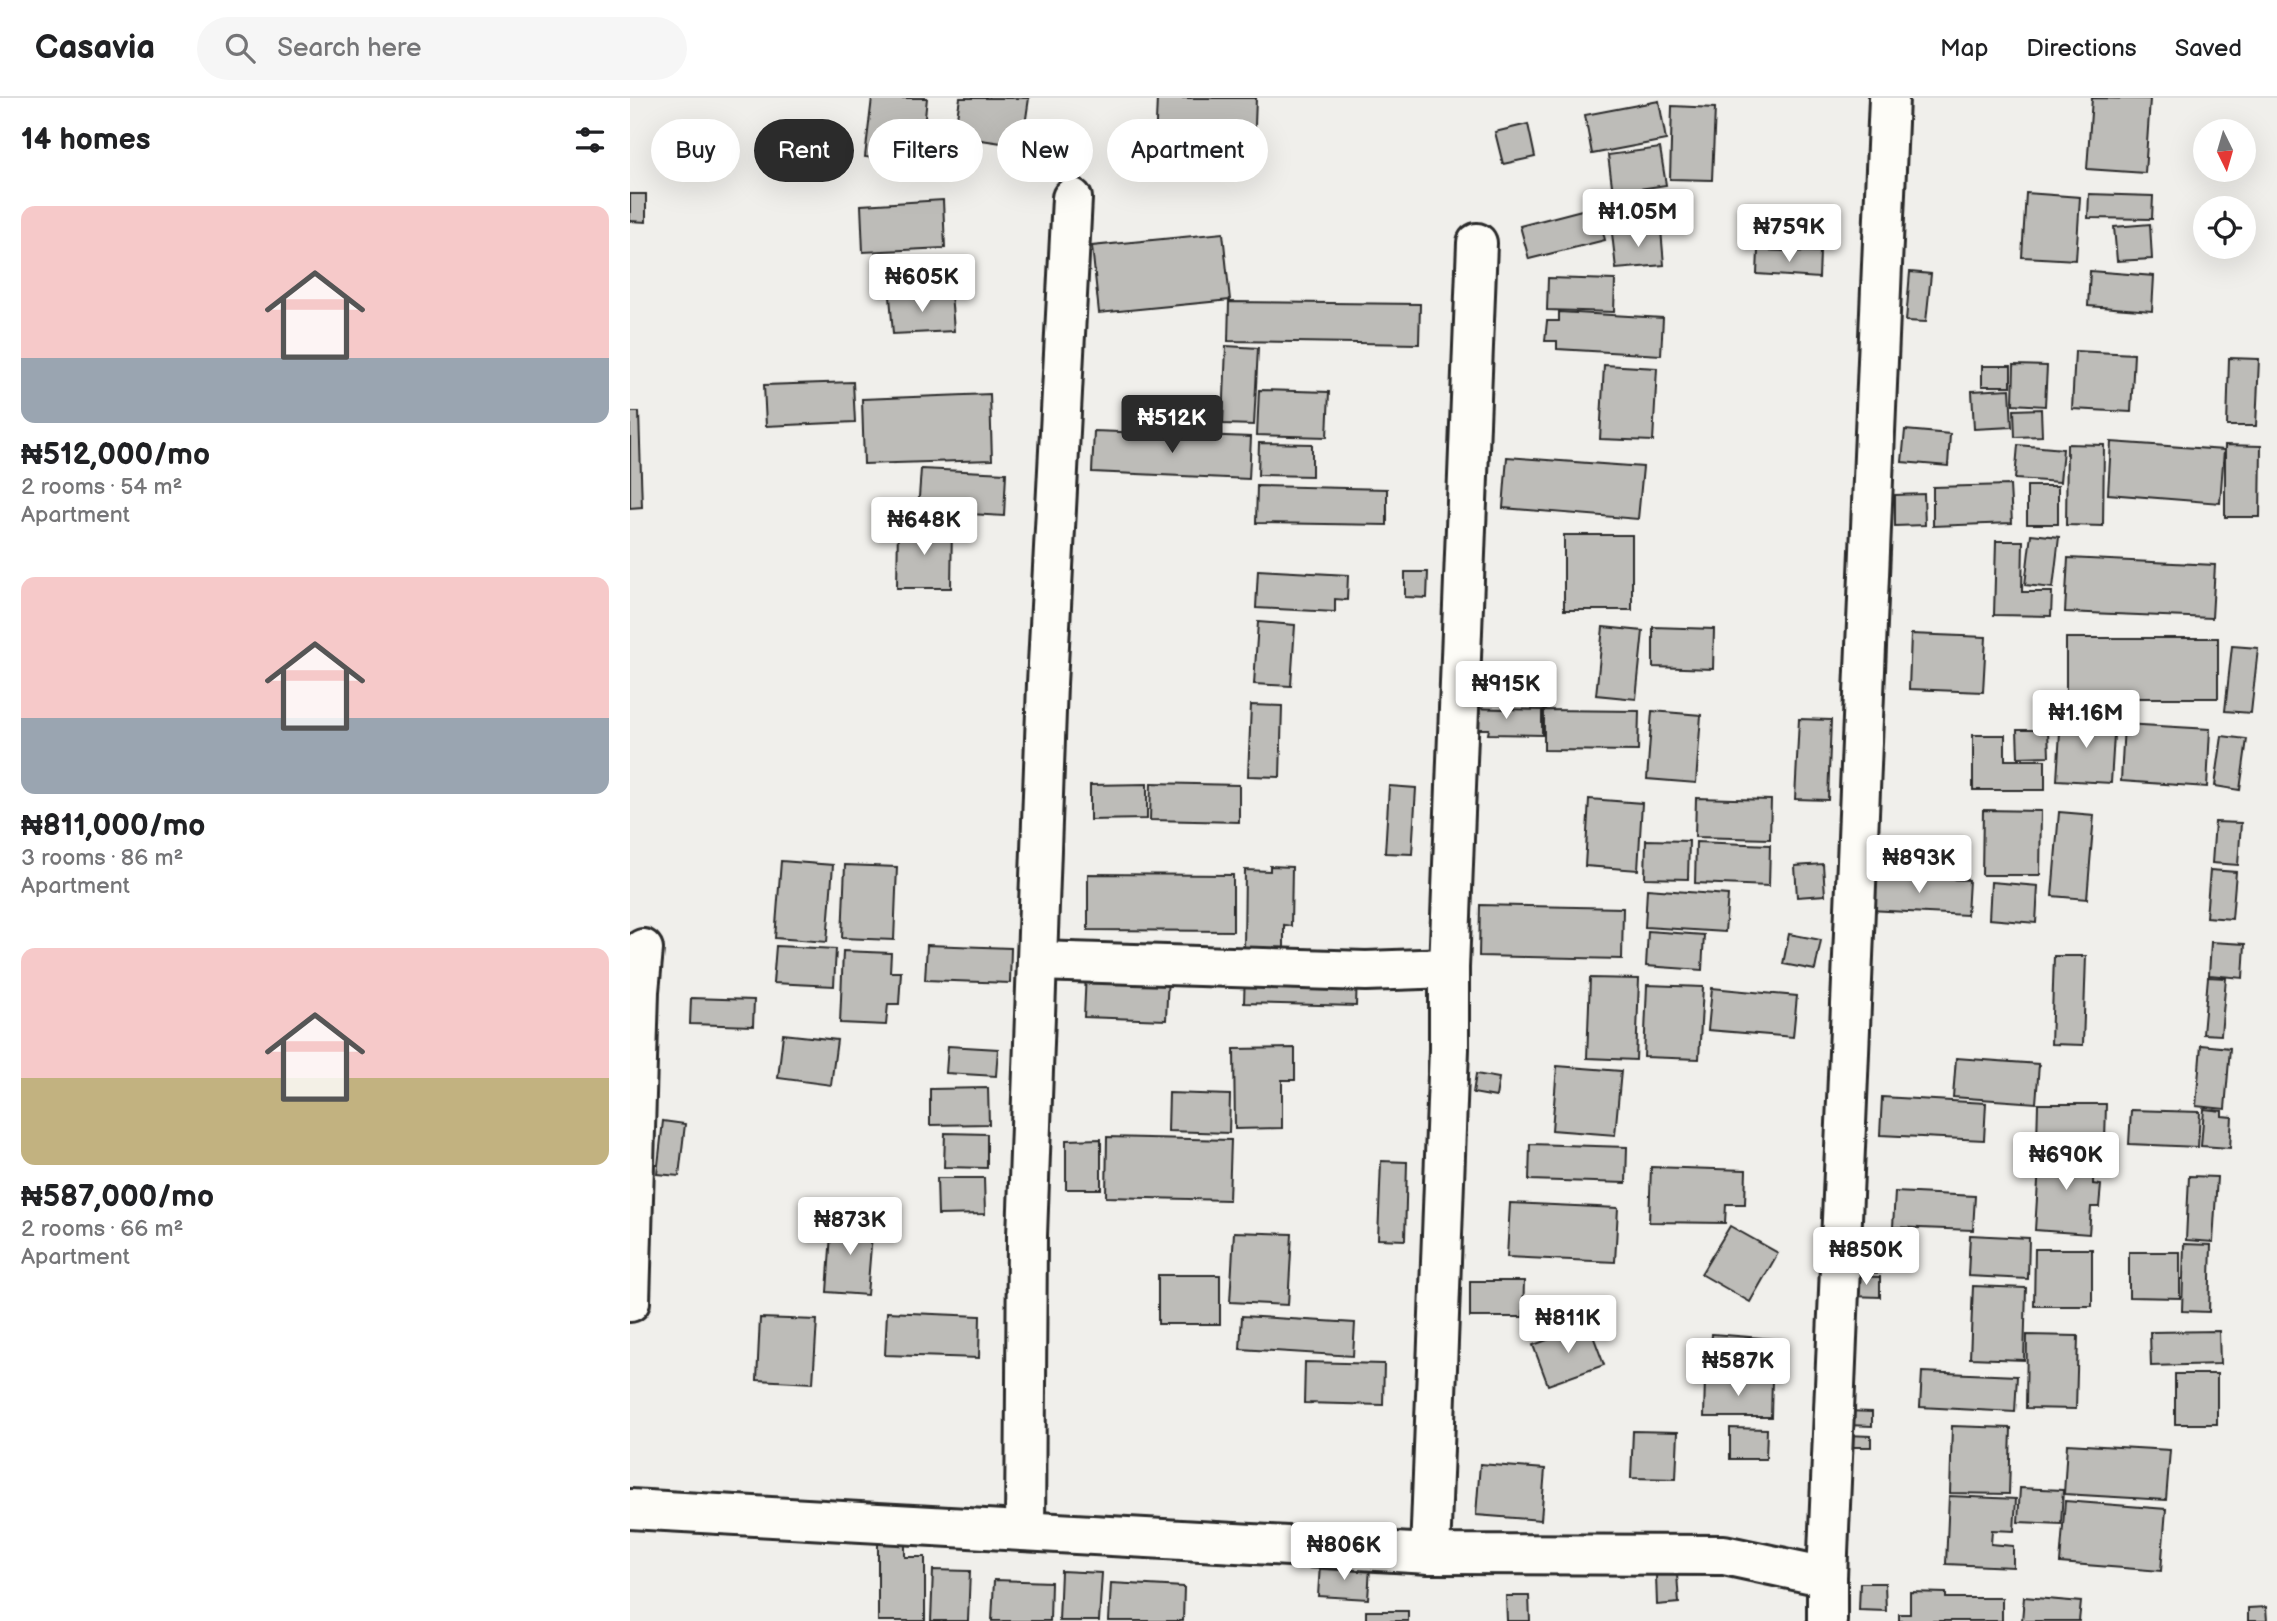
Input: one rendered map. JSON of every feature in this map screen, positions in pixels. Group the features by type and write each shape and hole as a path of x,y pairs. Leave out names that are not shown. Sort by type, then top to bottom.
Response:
{"street":[{"path":"1828,1621 1827,1577 1889,98"},
{"path":"1025,1531 1027,1236 1047,684 1072,198"},
{"path":"1430,1554 1477,243"},
{"path":"630,1302 638,1005 643,949"},
{"path":"1037,961 1366,971 1449,968"},
{"path":"630,1509 1430,1554 1724,1555 1827,1577"}],"building":[{"path":"872,98 927,98 925,119 870,119"},
{"path":"960,98 1029,98 1026,119 997,119 997,142 983,140 983,119 957,119"},
{"path":"1157,98 1256,98 1255,119 1156,119"},
{"path":"2092,98 2150,99 2145,173 2087,169"},
{"path":"1659,101 1666,140 1592,154 1585,115"},
{"path":"1672,106 1715,108 1712,180 1670,179"},
{"path":"1528,124 1535,157 1503,164 1495,132"},
{"path":"868,132 868,157 865,157"},
{"path":"1660,148 1666,185 1613,193 1608,155"},
{"path":"1659,190 1665,217 1611,230 1604,202"},
{"path":"2026,193 2080,197 2076,260 2022,257"},
{"path":"630,194 646,194 646,222 630,221"},
{"path":"2089,194 2153,196 2152,219 2088,218"},
{"path":"943,200 945,248 863,252 861,205"},
{"path":"1597,206 1605,240 1529,259 1520,226"},
{"path":"2150,224 2152,259 2117,261 2114,227"},
{"path":"1661,229 1664,265 1616,269 1612,233"},
{"path":"1223,233 1230,300 1099,313 1092,246"},
{"path":"1758,250 1820,252 1819,278 1757,274"},
{"path":"2090,271 2154,276 2152,311 2088,306"},
{"path":"1910,272 1931,274 1926,322 1906,321"},
{"path":"1548,278 1615,280 1614,312 1547,310"},
{"path":"951,293 954,331 893,334 890,296"},
{"path":"1229,302 1420,304 1419,344 1228,341"},
{"path":"1559,312 1663,318 1661,355 1557,349 1557,341 1545,341 1547,321 1559,321"},
{"path":"1226,346 1258,348 1254,425 1223,424"},
{"path":"2075,351 2134,354 2131,412 2072,409"},
{"path":"2229,358 2259,359 2256,426 2227,426"},
{"path":"1604,365 1657,368 1653,441 1600,439"},
{"path":"2014,365 2047,366 2045,406 2013,404"},
{"path":"1982,366 2011,366 2011,386 1982,386"},
{"path":"853,382 855,422 766,426 764,385"},
{"path":"2010,389 2012,427 1974,429 1972,391"},
{"path":"1259,390 1329,392 1327,437 1257,435"},
{"path":"990,394 992,460 864,464 862,399"},
{"path":"2041,409 2042,436 2015,437 2014,410"},
{"path":"630,412 639,412 642,507 630,508"},
{"path":"1905,430 1950,434 1948,466 1902,462"},
{"path":"1094,431 1251,437 1249,479 1092,472"},
{"path":"2111,442 2224,450 2220,503 2108,494"},
{"path":"1259,443 1312,444 1312,476 1258,475"},
{"path":"2067,444 2104,445 2103,526 2066,525"},
{"path":"2018,445 2063,449 2060,482 2015,479"},
{"path":"2225,445 2261,446 2260,517 2225,517"},
{"path":"1507,457 1643,467 1638,519 1503,508"},
{"path":"921,469 1006,473 1004,516 918,511"},
{"path":"2010,485 2012,523 1933,526 1933,487"},
{"path":"1257,486 1387,489 1387,525 1256,523"},
{"path":"2027,486 2058,486 2058,524 2027,524"},
{"path":"1924,494 1925,525 1895,526 1895,495"},
{"path":"898,525 952,526 951,588 897,588"},
{"path":"2031,534 2059,537 2053,588 2025,585"},
{"path":"1564,535 1632,535 1632,610 1564,610"},
{"path":"1996,541 2023,541 2022,592 2052,592 2051,616 1994,615"},
{"path":"2068,558 2215,565 2212,618 2065,612"},
{"path":"1258,570 1348,575 1347,600 1335,599 1335,612 1256,608"},
{"path":"1405,572 1428,572 1427,598 1405,597"},
{"path":"1258,622 1295,625 1291,686 1254,684"},
{"path":"1603,627 1643,631 1636,699 1596,695"},
{"path":"1653,627 1714,629 1713,669 1653,667"},
{"path":"1911,634 1986,637 1983,692 1909,689"},
{"path":"2066,638 2218,638 2218,698 2066,698"},
{"path":"2232,646 2258,648 2251,713 2225,711"},
{"path":"1251,705 1282,706 1280,777 1248,776"},
{"path":"1468,708 1542,710 1542,735 1488,734 1489,729 1467,729"},
{"path":"1544,710 1639,711 1638,751 1544,750"},
{"path":"1652,711 1701,715 1696,783 1647,779"},
{"path":"2061,716 2115,719 2111,783 2057,780"},
{"path":"1799,719 1831,720 1828,800 1795,799"},
{"path":"2124,724 2210,729 2207,787 2121,781"},
{"path":"2017,730 2048,730 2049,756 2018,757"},
{"path":"1973,735 2005,735 2005,760 2045,760 2045,790 1973,790"},
{"path":"2222,736 2247,739 2240,790 2215,786"},
{"path":"1151,783 1239,785 1239,822 1150,820"},
{"path":"1147,784 1147,819 1090,820 1090,785"},
{"path":"1389,786 1416,788 1412,854 1385,853"},
{"path":"1696,798 1771,800 1770,839 1695,837"},
{"path":"1589,799 1642,803 1638,870 1585,866"},
{"path":"1983,810 2041,811 2040,875 1982,875"},
{"path":"2059,812 2094,815 2087,899 2052,896"},
{"path":"2215,822 2241,823 2238,865 2212,863"},
{"path":"1646,840 1689,841 1688,879 1645,878"},
{"path":"1696,842 1770,845 1769,886 1695,883"},
{"path":"781,861 833,865 827,942 775,938"},
{"path":"1823,864 1825,895 1797,897 1795,866"},
{"path":"845,865 897,867 894,940 842,938"},
{"path":"1270,866 1292,867 1291,926 1284,925 1284,949 1244,948 1245,870 1270,871"},
{"path":"2210,870 2236,872 2232,919 2206,917"},
{"path":"1088,874 1233,875 1233,931 1088,930"},
{"path":"1871,875 1969,880 1967,915 1869,910"},
{"path":"1991,882 2038,886 2036,923 1989,919"},
{"path":"1647,889 1728,895 1725,932 1645,927"},
{"path":"1480,905 1623,908 1622,959 1479,956"},
{"path":"1648,931 1704,935 1702,970 1646,966"},
{"path":"1789,934 1821,940 1815,970 1783,964"},
{"path":"2211,942 2245,944 2243,978 2209,975"},
{"path":"927,945 1011,948 1010,983 925,980"},
{"path":"776,946 836,949 834,986 773,983"},
{"path":"843,951 891,953 890,972 901,972 899,1004 888,1004 886,1025 840,1023"},
{"path":"2054,956 2086,956 2083,1045 2051,1044"},
{"path":"1245,971 1357,974 1356,1006 1244,1003"},
{"path":"1086,972 1168,975 1166,1020 1084,1017"},
{"path":"2208,977 2226,978 2221,1035 2203,1034"},
{"path":"1590,978 1639,979 1636,1060 1587,1058"},
{"path":"1647,985 1703,987 1699,1059 1644,1057"},
{"path":"1712,988 1797,996 1793,1037 1708,1030"},
{"path":"691,998 754,1000 753,1026 690,1024"},
{"path":"783,1034 837,1040 831,1085 778,1078"},
{"path":"2201,1045 2230,1048 2225,1109 2196,1106"},
{"path":"948,1046 998,1049 996,1076 946,1073"},
{"path":"1295,1048 1295,1080 1282,1080 1282,1128 1235,1129 1234,1049"},
{"path":"1956,1058 2039,1064 2036,1103 1953,1097"},
{"path":"1557,1066 1621,1071 1615,1135 1552,1130"},
{"path":"1476,1074 1499,1078 1496,1097 1473,1093"},
{"path":"988,1088 989,1124 930,1125 930,1089"},
{"path":"1169,1093 1230,1095 1229,1133 1168,1131"},
{"path":"1882,1097 1986,1103 1984,1140 1880,1135"},
{"path":"2038,1104 2106,1104 2105,1142 2037,1142"},
{"path":"2204,1109 2222,1111 2222,1116 2232,1117 2230,1148 2201,1146"},
{"path":"2131,1110 2200,1112 2198,1147 2129,1144"},
{"path":"663,1121 685,1124 679,1176 657,1174"},
{"path":"945,1133 987,1134 987,1168 944,1167"},
{"path":"1107,1137 1231,1140 1229,1200 1106,1197"},
{"path":"1101,1139 1101,1189 1066,1189 1066,1140"},
{"path":"1530,1144 1627,1147 1626,1183 1529,1180"},
{"path":"2040,1150 2094,1154 2093,1184 2101,1185 2099,1207 2091,1207 2089,1234 2035,1230"},
{"path":"1381,1161 1407,1162 1405,1240 1378,1239"},
{"path":"1651,1167 1746,1170 1745,1204 1726,1204 1725,1223 1649,1222"},
{"path":"2189,1176 2217,1177 2213,1242 2186,1240"},
{"path":"937,1178 984,1178 985,1214 938,1215"},
{"path":"1895,1192 1975,1196 1973,1230 1893,1227"},
{"path":"1510,1203 1618,1208 1615,1262 1507,1257"},
{"path":"832,1219 873,1222 867,1295 827,1292"},
{"path":"1730,1226 1778,1253 1750,1302 1701,1274"},
{"path":"1234,1232 1292,1234 1288,1305 1230,1302"},
{"path":"1970,1235 2029,1238 2028,1279 1968,1276"},
{"path":"2184,1244 2211,1245 2209,1312 2182,1311"},
{"path":"2035,1249 2092,1249 2092,1306 2034,1306"},
{"path":"2129,1252 2180,1252 2180,1298 2129,1297"},
{"path":"1854,1253 1881,1254 1881,1273 1853,1272"},
{"path":"1158,1275 1220,1275 1220,1324 1158,1324"},
{"path":"1852,1276 1880,1277 1880,1297 1851,1296"},
{"path":"1470,1281 1524,1281 1523,1317 1470,1317"},
{"path":"1973,1286 2026,1288 2024,1360 1970,1358"},
{"path":"887,1312 980,1316 979,1358 885,1355"},
{"path":"1242,1316 1355,1323 1353,1356 1240,1349"},
{"path":"760,1318 817,1320 813,1383 757,1380"},
{"path":"1589,1325 1604,1365 1548,1385 1533,1345"},
{"path":"2219,1331 2220,1364 2151,1366 2150,1332"},
{"path":"1712,1334 1774,1339 1771,1370 1710,1365"},
{"path":"2027,1335 2078,1336 2076,1409 2026,1408"},
{"path":"1305,1362 1384,1364 1383,1405 1304,1403"},
{"path":"1922,1372 2017,1376 2015,1412 1920,1407"},
{"path":"2175,1374 2217,1374 2217,1424 2175,1424"},
{"path":"1705,1378 1772,1379 1771,1417 1704,1417"},
{"path":"1847,1411 1872,1412 1872,1426 1847,1425"},
{"path":"1952,1426 2011,1428 2009,1494 1950,1493"},
{"path":"1730,1428 1767,1429 1766,1459 1730,1459"},
{"path":"1633,1431 1678,1432 1676,1479 1631,1478"},
{"path":"1847,1435 1871,1436 1871,1447 1847,1447"},
{"path":"2067,1444 2170,1450 2166,1500 2064,1494"},
{"path":"1480,1464 1545,1469 1541,1520 1476,1515"},
{"path":"2020,1488 2063,1490 2061,1524 2018,1522"},
{"path":"1949,1496 2016,1499 2014,1531 1992,1530 1991,1544 2013,1546 2013,1567 1946,1564"},
{"path":"2065,1501 2166,1509 2161,1571 2060,1563"},
{"path":"878,1543 905,1544 905,1557 925,1557 925,1621 878,1621"},
{"path":"1320,1564 1370,1567 1368,1599 1318,1596"},
{"path":"933,1570 970,1571 968,1621 931,1621"},
{"path":"1061,1571 1102,1573 1099,1621 1059,1621"},
{"path":"1677,1574 1679,1603 1657,1605 1656,1575"},
{"path":"994,1580 1051,1582 1050,1621 992,1621"},
{"path":"1111,1583 1184,1587 1183,1621 1109,1621"},
{"path":"1860,1583 1885,1583 1886,1611 1859,1610"},
{"path":"1910,1592 1946,1593 1946,1598 2002,1598 2002,1621 1899,1621 1899,1614 1910,1614"},
{"path":"1506,1596 1529,1596 1530,1621 1507,1621"},
{"path":"2024,1597 2081,1602 2079,1621 2022,1621"},
{"path":"2266,1607 2267,1621 2248,1621 2248,1608"},
{"path":"1366,1611 1408,1611 1408,1621 1366,1621"}]}
